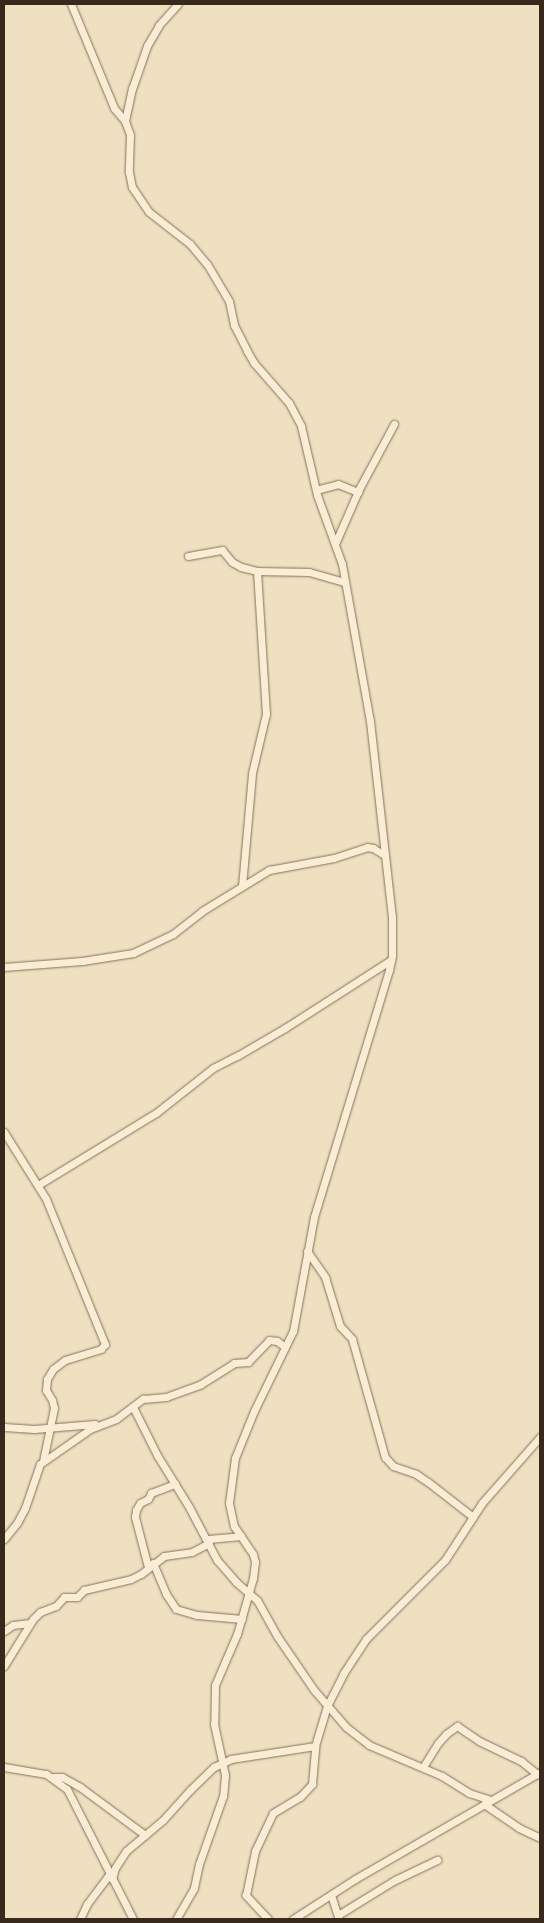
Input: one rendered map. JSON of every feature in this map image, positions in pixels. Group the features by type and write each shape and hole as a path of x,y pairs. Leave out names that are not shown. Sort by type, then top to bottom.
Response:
{"street":[{"path":"71,4 114,108 125,121 130,135 129,172 132,187 149,212 196,250 218,281 229,302 234,325 247,351 296,415 304,437 316,490 342,564 370,721 392,916 391,960 374,1025 358,1069 314,1217 299,1307 293,1331 254,1412 235,1458 229,1504 234,1526 255,1562 242,1619 230,1654 215,1685 214,1724 225,1775 223,1796 199,1864 194,1888 176,1919"},
{"path":"125,121 132,89 147,46 159,25 178,4"},
{"path":"335,544 358,492 394,424"},
{"path":"316,490 338,484 358,492"},
{"path":"188,556 222,550 236,565 257,571 309,572 344,582"},
{"path":"242,886 252,773 266,714 257,571"},
{"path":"4,967 82,961 133,953 173,934 202,911 269,870 334,858 367,847 372,847 384,855"},
{"path":"38,1185 156,1113 213,1068 238,1056 391,960"},
{"path":"4,1132 18,1158 38,1185 90,1302 105,1344 101,1348 65,1360 49,1375 45,1385 54,1408 42,1461 35,1475 25,1508 17,1523 4,1539"},
{"path":"308,1251 322,1270 331,1289 340,1326 352,1339 385,1457 393,1466 416,1474 428,1482 474,1517"},
{"path":"42,1461 90,1428 116,1419 143,1398 162,1398 201,1384 234,1363 248,1362 269,1340 277,1341 285,1347"},
{"path":"133,1407 157,1455 176,1484 224,1569 257,1600 286,1649 327,1706 346,1727 362,1740 423,1767 487,1802 514,1824 540,1838"},
{"path":"4,1427 14,1429 48,1428 101,1424"},
{"path":"268,1919 246,1894 255,1851 273,1813 300,1797 312,1784 315,1746 327,1706 343,1674 366,1639 438,1568 457,1544 488,1496 522,1461 540,1437"},
{"path":"176,1484 150,1493 148,1499 140,1503 136,1510 135,1517 151,1565 176,1609 197,1615 242,1619"},
{"path":"4,1666 30,1623 40,1612 56,1606 64,1597 77,1597 84,1590 131,1579 168,1554 192,1552 208,1541 241,1536"},
{"path":"4,1631 13,1625 30,1623"},
{"path":"293,1919 330,1895 539,1773 521,1761 479,1741 458,1726 446,1734 438,1743 423,1767"},
{"path":"80,1919 87,1904 111,1877 120,1859 163,1820 202,1778 222,1762 283,1749 315,1746"},
{"path":"4,1767 37,1772 53,1777 62,1777 80,1787 145,1835"},
{"path":"53,1777 71,1795 133,1919"},
{"path":"330,1895 338,1917 395,1880 437,1860"}]}
